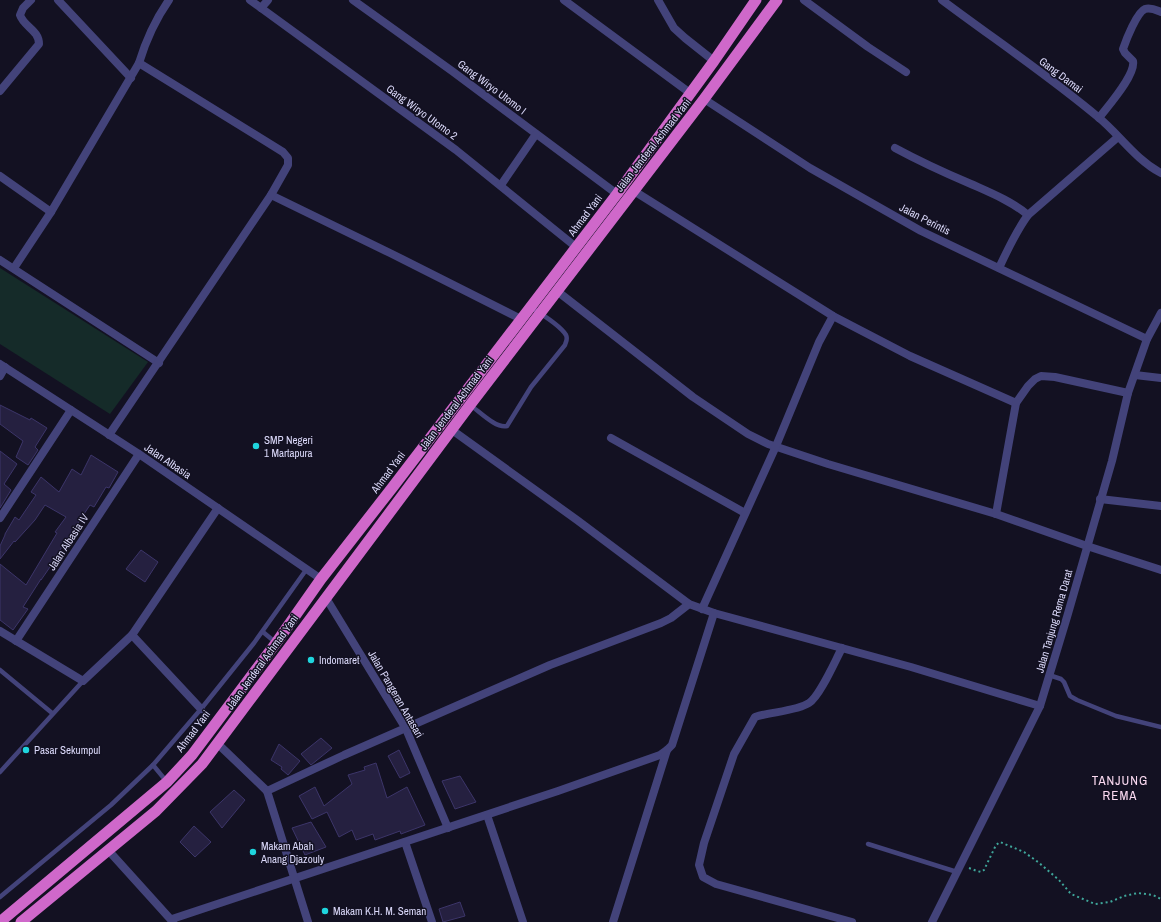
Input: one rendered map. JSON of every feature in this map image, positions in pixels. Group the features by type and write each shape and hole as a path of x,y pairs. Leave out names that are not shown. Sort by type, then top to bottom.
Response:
{"highway":[{"name":"Ahmad Yani","path":"0,922 168,782 192,755 321,579 388,494 617,194 714,61 756,0"},
{"name":"Jalan Jenderal Achmad Yani","path":"21,922 156,811 202,764 470,405 704,99 777,0"},
{"path":"740,24 753,33"},
{"path":"725,45 737,54"},
{"path":"255,671 266,678"},
{"path":"245,684 256,692"}],"street":[{"path":"0,91 40,44 37,34 24,22 20,15 23,8 31,0"},
{"path":"58,0 131,78"},
{"path":"14,268 51,212 131,78 139,63 146,40 168,0"},
{"name":"Gang Wiryo Utomo 2","path":"250,0 456,150 576,247"},
{"path":"261,8 268,0"},
{"name":"Gang Wiryo Utomo I","path":"353,0 452,71 617,194"},
{"path":"564,0 690,93"},
{"path":"658,0 674,28 684,38 714,61"},
{"path":"804,0 868,47 906,72"},
{"name":"Gang Damai","path":"942,0 1056,83 1099,118 1140,159 1161,173"},
{"path":"1099,118 1127,80 1132,69 1133,61 1123,49 1140,13 1147,8 1161,12"},
{"path":"109,435 271,195 288,165 288,158 283,152 139,63"},
{"name":"Jalan Perintis","path":"704,99 810,168 921,231 1147,339"},
{"path":"500,185 536,134"},
{"path":"999,268 1011,242 1028,215 1118,138"},
{"path":"895,148 922,163 995,194 1028,215"},
{"path":"0,176 51,212"},
{"path":"634,191 833,316 910,356 1016,403"},
{"path":"271,195 390,253 521,320"},
{"path":"0,260 159,363"},
{"path":"557,291 693,398 748,434 768,444 828,464 996,514 1161,570"},
{"name":"Jalan Tanjung Rema Darat","path":"932,922 1040,706 1112,461 1128,393 1147,339 1161,314"},
{"path":"702,609 776,446 819,342 833,316"},
{"path":"0,376 3,366"},
{"name":"Jalan Albasia","path":"3,366 138,454 321,579"},
{"path":"1134,375 1161,378"},
{"path":"996,514 1016,403 1035,379 1041,376 1056,377 1128,393"},
{"path":"0,518 71,410"},
{"path":"452,430 577,520 689,604 714,613 911,667 1040,706"},
{"path":"611,438 746,513"},
{"name":"Jalan Albasia IV","path":"16,641 138,454"},
{"path":"1100,499 1161,506"},
{"path":"0,631 83,681 132,635 218,508"},
{"name":"Jalan Pangeran Antasari","path":"326,598 406,729 448,828"},
{"path":"267,791 550,665 661,623 671,618 689,604"},
{"path":"108,850 172,921 660,755 672,745 714,613"},
{"path":"132,635 201,709"},
{"path":"842,648 820,689 809,703 790,710 755,717 734,754 704,843 699,865 703,877 716,884 852,922"},
{"path":"218,744 267,791 308,922"},
{"path":"613,922 667,750"},
{"path":"487,815 523,922"},
{"path":"405,842 432,922"}],"lane":[{"path":"470,405 496,424 502,427 507,426 531,387 565,345 567,339 566,335 556,325 530,307"},
{"path":"0,897 111,805 153,765 201,709 263,632 306,570"},
{"path":"263,632 276,642"},
{"path":"0,670 52,713"},
{"path":"1050,675 1061,679 1064,682 1070,696 1077,700 1116,716 1161,727"},
{"path":"0,772 52,713 83,681"},
{"path":"153,765 168,782"},
{"path":"868,844 957,872"}],"path":[{"path":"961,864 981,872 984,870 996,845 1000,842 1024,852 1038,862 1059,880 1071,894 1095,904 1110,902 1124,896 1138,893 1153,895 1161,899"}],"green space":[{"path":"0,268 148,362 110,414 0,344"}],"building":[{"path":"0,405 30,420 31,418 47,428 35,447 38,450 28,465 16,457 23,441 0,424"},
{"path":"0,451 17,464 4,484 11,490 0,508"},
{"path":"91,455 118,472 109,488 106,487 94,507 90,505 58,553 59,554 23,607 28,609 13,630 0,620 0,564 26,585 57,533 55,532 66,517 45,505 35,520 15,542 14,541 0,559 0,546 5,534 15,517 19,520 36,495 31,492 41,477 59,492 72,469 81,475"},
{"path":"141,550 158,562 145,582 126,569"},
{"path":"321,738 332,748 311,765 301,754"},
{"path":"279,744 300,761 288,775 281,769 282,767 271,760"},
{"path":"399,750 410,773 400,778 388,756"},
{"path":"376,763 387,798 407,787 425,825 401,834 400,831 375,840 373,834 356,840 352,830 339,837 327,812 312,819 299,796 315,787 324,806 352,784 348,775 365,770 364,767"},
{"path":"460,776 476,802 455,809 442,781"},
{"path":"234,790 245,800 222,828 210,812"},
{"path":"311,822 326,847 305,855 292,828"},
{"path":"194,826 211,842 195,857 180,842"},
{"path":"460,902 465,916 443,922 439,909"}],"place":[{"name":"SMP Negeri 1 Martapura","path":"256,446"},
{"name":"Indomaret","path":"311,660"},
{"name":"Pasar Sekumpul","path":"26,750"},
{"name":"Makam Abah Anang Djazouly","path":"253,852"},
{"name":"Makam K.H. M. Seman","path":"325,911"}],"district":[{"name":"TANJUNG REMA","path":"1120,788"}]}
